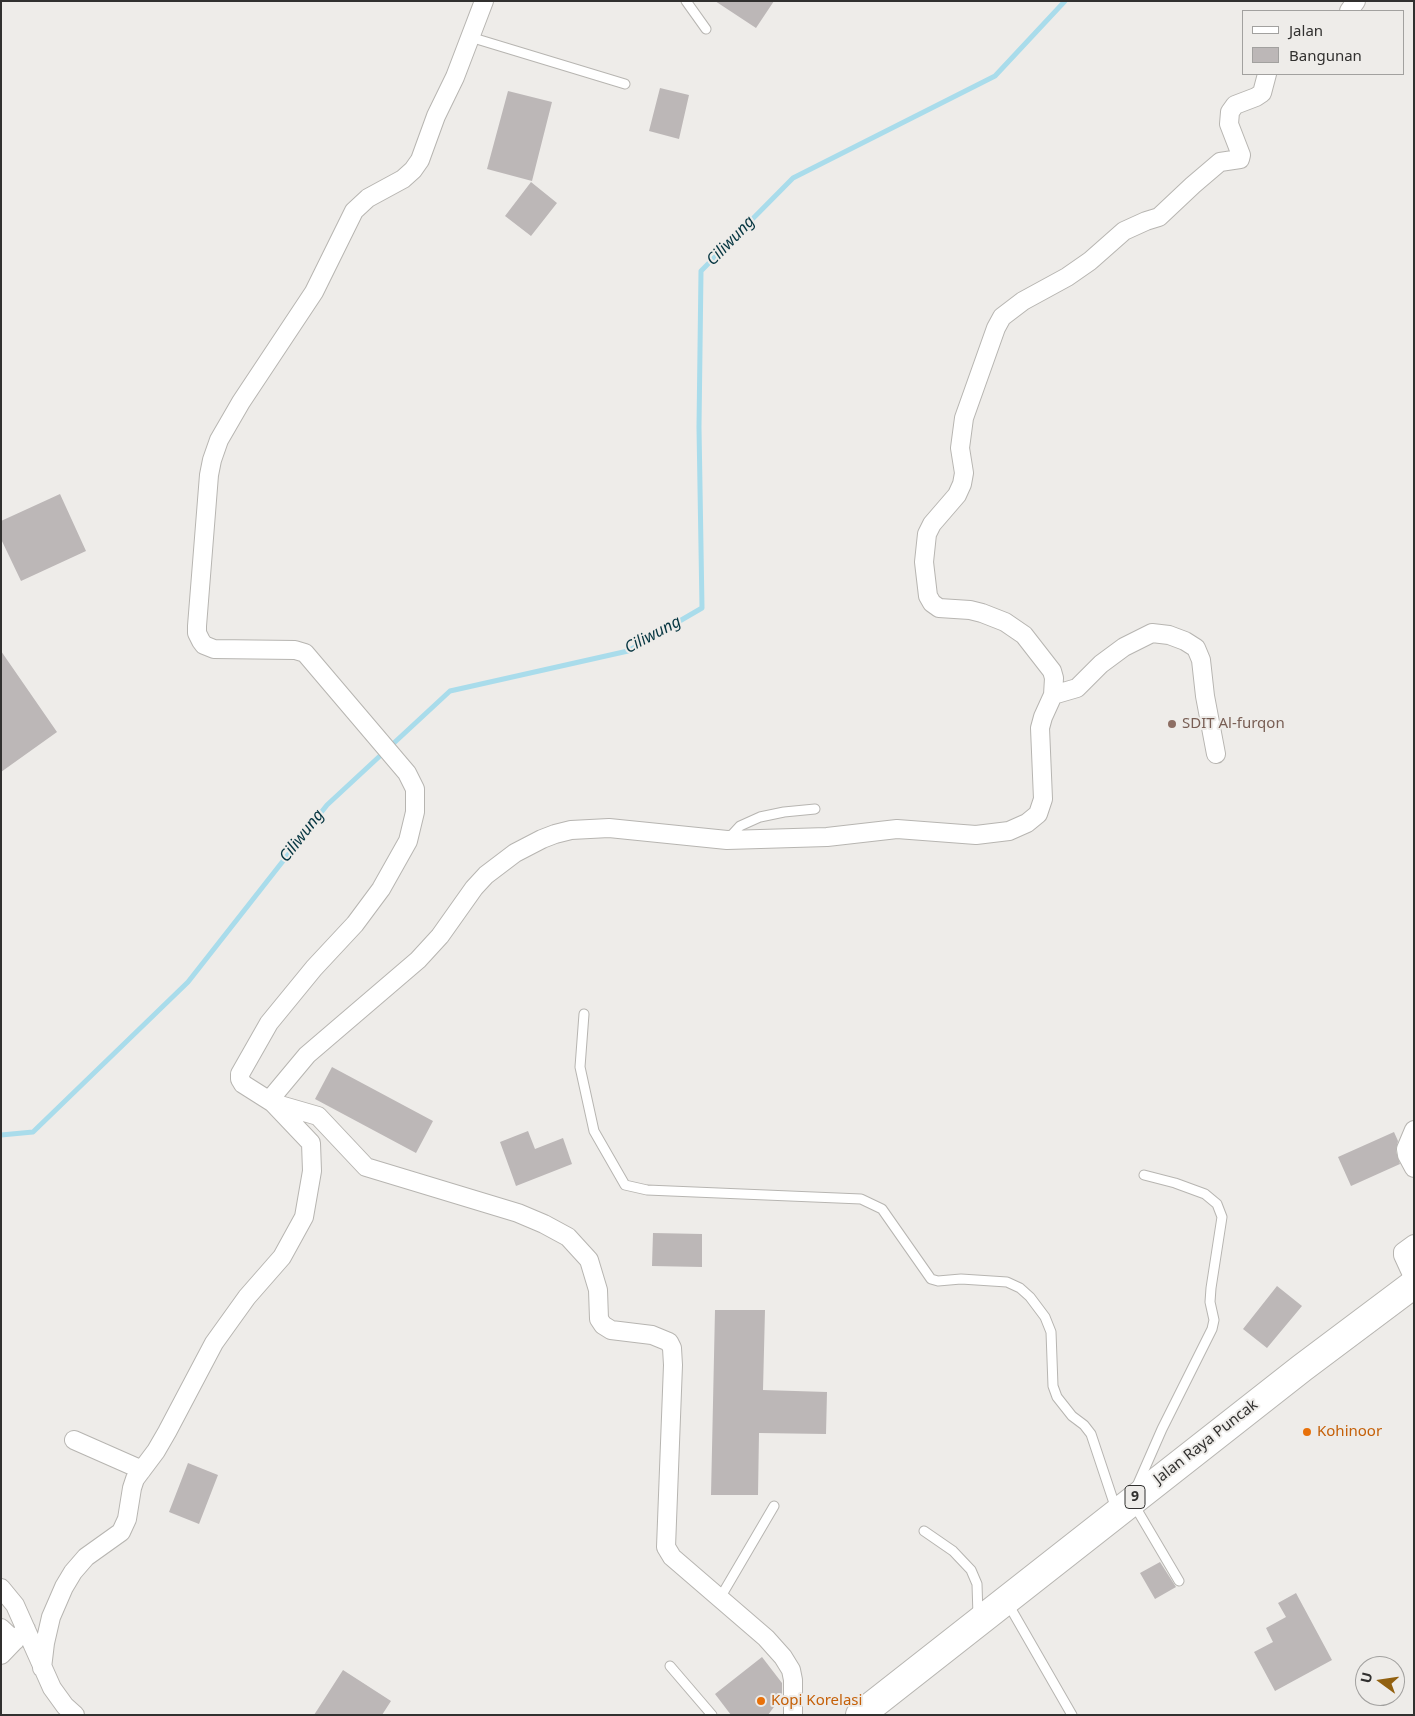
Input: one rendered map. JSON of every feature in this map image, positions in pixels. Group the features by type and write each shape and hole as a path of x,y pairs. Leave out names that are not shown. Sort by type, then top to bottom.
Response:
{"highway":[{"name":"Jalan Raya Puncak","path":"860,1715 978,1624 1124,1506 1414,1284"}],"street":[{"path":"42,1668 49,1624 58,1597 73,1572 86,1556 122,1532 127,1519 133,1484 167,1432 214,1343 247,1297 282,1256 304,1217 312,1171 311,1143 273,1103 243,1084 240,1074 269,1023 314,968 355,924 381,889 408,840 413,822 416,794 407,773 306,654 295,650 214,648 204,646 199,638 197,626 209,476 212,460 219,440 240,402 314,292 354,211 368,198 403,179 420,160 436,116 455,77 483,2"},
{"path":"273,1103 272,1097 307,1055 418,960 440,936 480,882 515,853 555,834 589,828 633,830 727,840 827,837 897,830 976,835 1009,832 1033,819 1038,814 1042,804 1044,781 1040,728 1053,695 1054,678 1050,667 1024,635 997,618 970,610 939,608 932,603 928,596 924,562 925,541 932,524 957,496 962,484 964,473 960,441 964,418 996,328 1006,313 1023,301 1068,277 1090,261 1124,231 1159,217 1192,185 1220,162 1240,159 1241,155 1229,124 1230,112 1235,105 1262,93 1267,75"},
{"path":"1053,695 1077,688 1101,664 1124,647 1152,633 1169,635 1185,641 1196,648 1201,660 1205,696 1216,754"},
{"path":"273,1103 318,1116 366,1167 518,1214 544,1224 568,1237 589,1260 598,1290 599,1318 603,1325 611,1330 652,1334 669,1342 672,1348 673,1365 666,1547 672,1557 766,1638 787,1663 793,1680 793,1715"},
{"path":"1414,1130 1406,1149 1414,1168"},
{"path":"1414,1244 1404,1252 1403,1258 1414,1279"},
{"path":"74,1440 142,1470"},
{"path":"1,1588 15,1605 20,1635 42,1668 56,1696 75,1715"},
{"path":"1,1628 20,1635"},
{"path":"1,1655 20,1635"}],"lane":[{"path":"686,1 706,29"},
{"path":"470,36 625,84"},
{"path":"727,840 740,826 760,817 815,809"},
{"path":"584,1014 580,1067 594,1131 625,1186 647,1190 861,1199 882,1209 931,1278 938,1281 961,1279 1006,1282 1020,1288 1030,1297 1045,1318 1051,1332 1053,1386 1057,1397 1072,1416 1084,1425 1091,1434 1124,1506 1179,1581"},
{"path":"1124,1506 1212,1329 1214,1320 1210,1302 1211,1288 1222,1224 1218,1204 1205,1194 1175,1182 1144,1175"},
{"path":"720,1598 774,1506"},
{"path":"924,1531 953,1551 972,1570 977,1584 978,1624"},
{"path":"1006,1601 1072,1715"},
{"path":"670,1666 712,1715"}],"building":[{"path":"715,1 774,1 756,28"},
{"path":"660,88 689,95 679,139 649,131"},
{"path":"508,91 552,102 532,181 487,169"},
{"path":"531,182 557,203 531,236 505,216"},
{"path":"60,494 86,551 21,581 1,539 1,521"},
{"path":"1,651 57,732 1,772"},
{"path":"332,1067 433,1121 416,1153 315,1099"},
{"path":"528,1131 535,1149 563,1138 572,1164 516,1186 500,1142"},
{"path":"1394,1132 1398,1141 1396,1151 1400,1164 1351,1186 1338,1157"},
{"path":"653,1233 702,1234 702,1267 652,1266"},
{"path":"1277,1286 1302,1306 1267,1348 1243,1329"},
{"path":"715,1310 765,1310 763,1390 827,1392 826,1434 759,1433 758,1495 711,1495"},
{"path":"188,1463 218,1475 199,1524 169,1512"},
{"path":"1160,1562 1176,1587 1155,1599 1140,1573"},
{"path":"1296,1593 1332,1660 1275,1691 1254,1652 1273,1642 1266,1628 1286,1617 1278,1603"},
{"path":"762,1657 782,1683 782,1696 768,1715 731,1715 715,1694"},
{"path":"343,1670 391,1701 382,1715 314,1715"}],"waterway":[{"name":"Ciliwung","path":"1,1135 33,1132 188,982 327,805 450,691 628,651 702,608 699,427 701,271 793,178 995,76 1065,1"}],"place":[{"name":"SDIT Al-furqon","path":"1172,724"},
{"name":"Kohinoor","path":"1307,1432"},
{"name":"Kopi Korelasi","path":"761,1701"}]}
